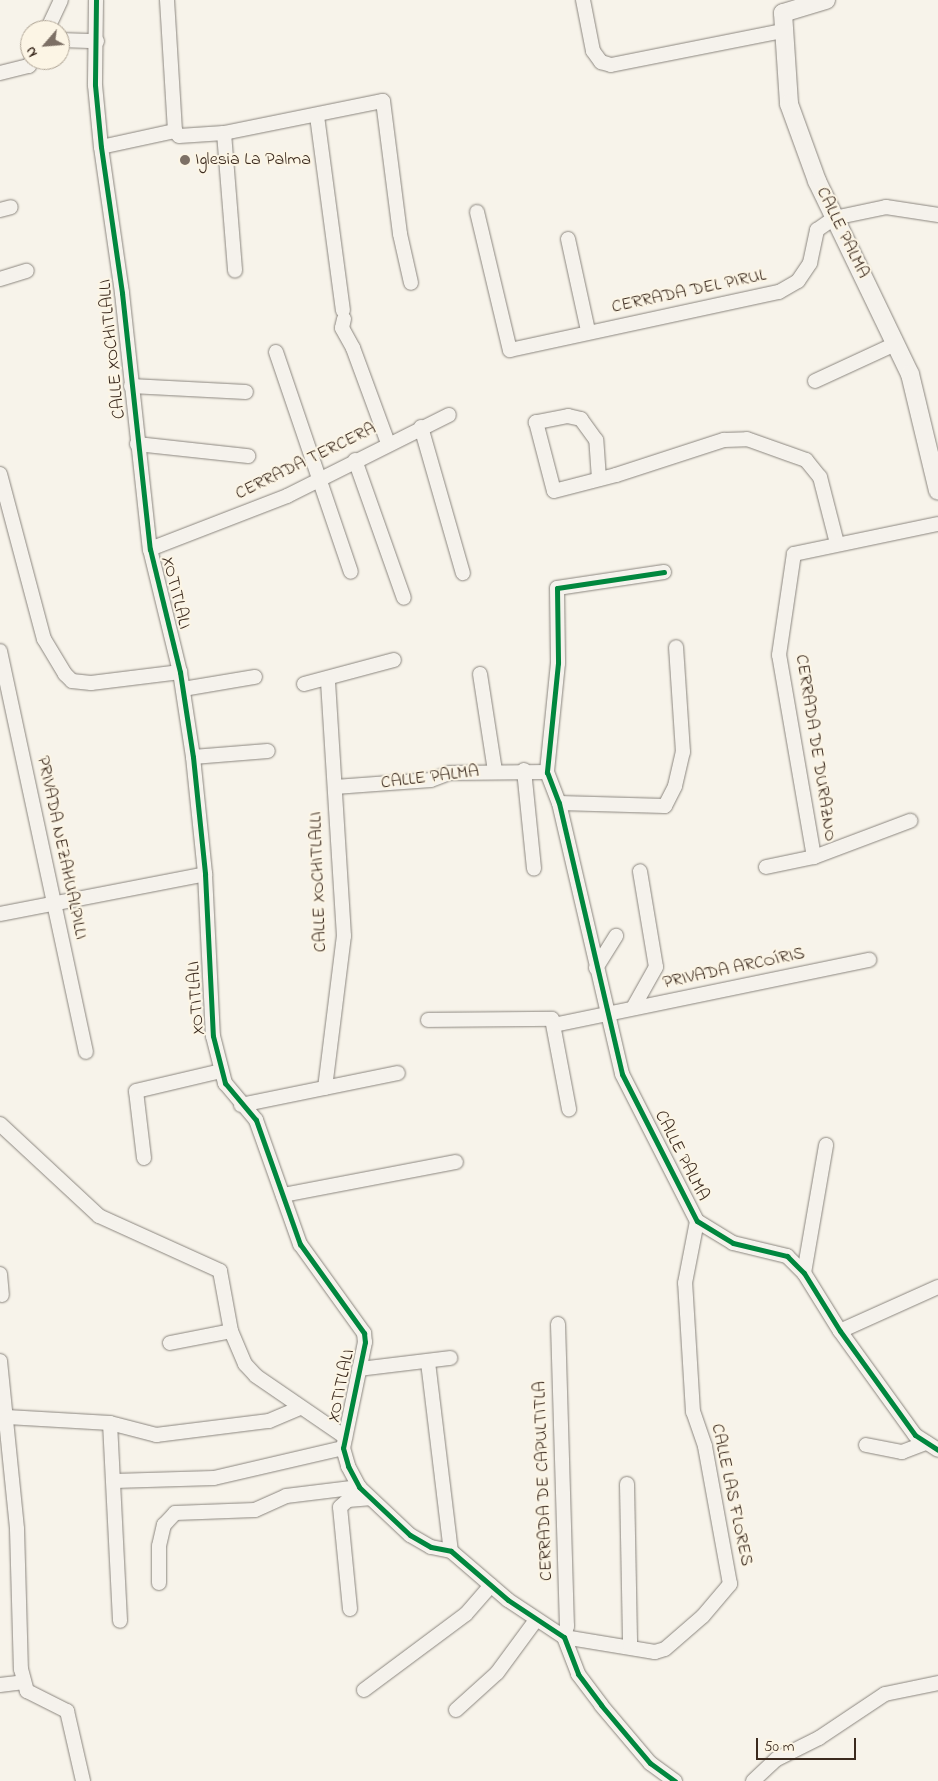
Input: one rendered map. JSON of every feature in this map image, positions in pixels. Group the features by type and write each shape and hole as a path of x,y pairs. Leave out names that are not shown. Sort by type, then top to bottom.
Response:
{"street":[{"path":"52,20 61,0"},
{"name":"CALLE XOCHITLALLI","path":"96,0 95,84 101,147 150,549"},
{"path":"166,0 175,131 179,136 224,133 317,116 383,101 400,234 411,283"},
{"path":"583,0 594,52 601,62 611,65 782,30"},
{"name":"CALLE PALMA","path":"826,0 783,13 782,30 789,104 834,218 910,374 938,491"},
{"path":"70,40 97,41"},
{"path":"0,73 20,68"},
{"path":"317,116 344,314 342,328 353,348 388,443"},
{"path":"101,147 175,131"},
{"path":"224,133 234,270"},
{"path":"834,218 886,207 938,215"},
{"name":"CERRADA DEL PIRUL","path":"476,212 510,350 588,331 779,292 798,281 810,263 817,230 834,218"},
{"path":"568,239 588,331"},
{"path":"0,279 27,272"},
{"path":"816,381 895,344"},
{"path":"276,352 351,572"},
{"path":"131,386 246,392"},
{"name":"CERRADA TERCERA","path":"150,549 287,496 388,443 449,415"},
{"path":"599,479 599,452 590,427 581,418 568,416 536,422 554,491 599,479 724,440 747,439 815,466 837,543"},
{"path":"422,427 463,573"},
{"path":"137,444 248,456"},
{"path":"355,460 404,598"},
{"path":"0,474 44,639 65,674 72,680 91,683 180,672"},
{"name":"CERRADA DE DURAZNO","path":"814,857 779,656 794,554 837,543 938,524"},
{"name":"XOTITLALI","path":"150,549 183,689 205,874 209,1003 220,1071 231,1095 256,1120 309,1260 364,1333 360,1370 344,1442"},
{"path":"548,772 558,663 557,588 664,572"},
{"path":"559,803 665,806 675,786 683,752 676,647"},
{"name":"PRIVADA NEZAHUALPILLI","path":"0,651 86,1052"},
{"path":"304,684 394,660"},
{"path":"480,674 495,771"},
{"path":"183,689 255,677"},
{"name":"CALLE XOCHITLALLI","path":"325,1088 344,936 328,679"},
{"path":"192,757 268,751"},
{"path":"524,770 534,868"},
{"name":"CALLE PALMA","path":"335,787 391,785 431,780 449,773 524,770 548,772 559,803 606,1013 622,1074 697,1221 732,1243 787,1256 804,1272 840,1331 915,1435 938,1450"},
{"name":"CERRADA DE DURAZNO","path":"766,867 814,857 910,821"},
{"path":"634,1008 656,967 640,871"},
{"path":"0,914 205,874"},
{"path":"596,968 616,936"},
{"name":"PRIVADA ARCOÍRIS","path":"606,1013 869,960"},
{"path":"554,1025 606,1013"},
{"path":"428,1020 547,1016 554,1025 569,1109"},
{"path":"144,1158 136,1091 220,1071"},
{"path":"241,1105 398,1073"},
{"path":"0,1124 99,1216 214,1265 223,1279 231,1331 245,1364 344,1442 359,1487 410,1535 431,1547 451,1551 536,1620 564,1637 578,1674 601,1705 650,1763 675,1781"},
{"path":"804,1272 826,1145"},
{"path":"284,1195 456,1162"},
{"name":"CALLE LAS FLORES","path":"564,1637 655,1652 665,1649 703,1616 730,1584 705,1446 693,1412 685,1283 697,1221"},
{"path":"0,1274 2,1295"},
{"path":"840,1331 938,1287"},
{"name":"CERRADA DE CAPULTITLA","path":"558,1324 567,1626 564,1637"},
{"path":"170,1344 231,1331"},
{"path":"360,1370 450,1358"},
{"path":"0,1361 7,1417 24,1682 34,1696 66,1711 83,1781"},
{"path":"428,1362 451,1551"},
{"path":"7,1417 110,1423 156,1435 208,1431 269,1421 300,1408"},
{"path":"110,1423 120,1621"},
{"path":"114,1481 214,1478 344,1442"},
{"path":"866,1445 902,1452 926,1443"},
{"path":"627,1484 630,1647"},
{"path":"159,1583 159,1546 164,1525 175,1513 255,1510 286,1496 359,1487"},
{"path":"350,1609 340,1507 348,1500 369,1498"},
{"path":"364,1690 466,1614 491,1585"},
{"path":"456,1710 497,1673 536,1620"},
{"path":"0,1686 24,1682"},
{"path":"753,1781 777,1759 819,1738 885,1694 938,1683"}],"cycle path":[{"path":"96,0 95,85 101,147 122,293 150,549 180,672 193,757 205,874 213,1036 225,1083 256,1120 300,1244 364,1333 365,1342 343,1448 348,1466 359,1487 410,1535 431,1547 451,1551 508,1600 564,1637 578,1674 601,1705 650,1763 675,1781"},
{"path":"664,572 557,588 558,663 547,772 559,803 622,1074 697,1221 733,1243 787,1256 804,1273 840,1331 915,1435 938,1450"}],"place":[{"name":"Iglesia La Palma","path":"185,160"}]}
